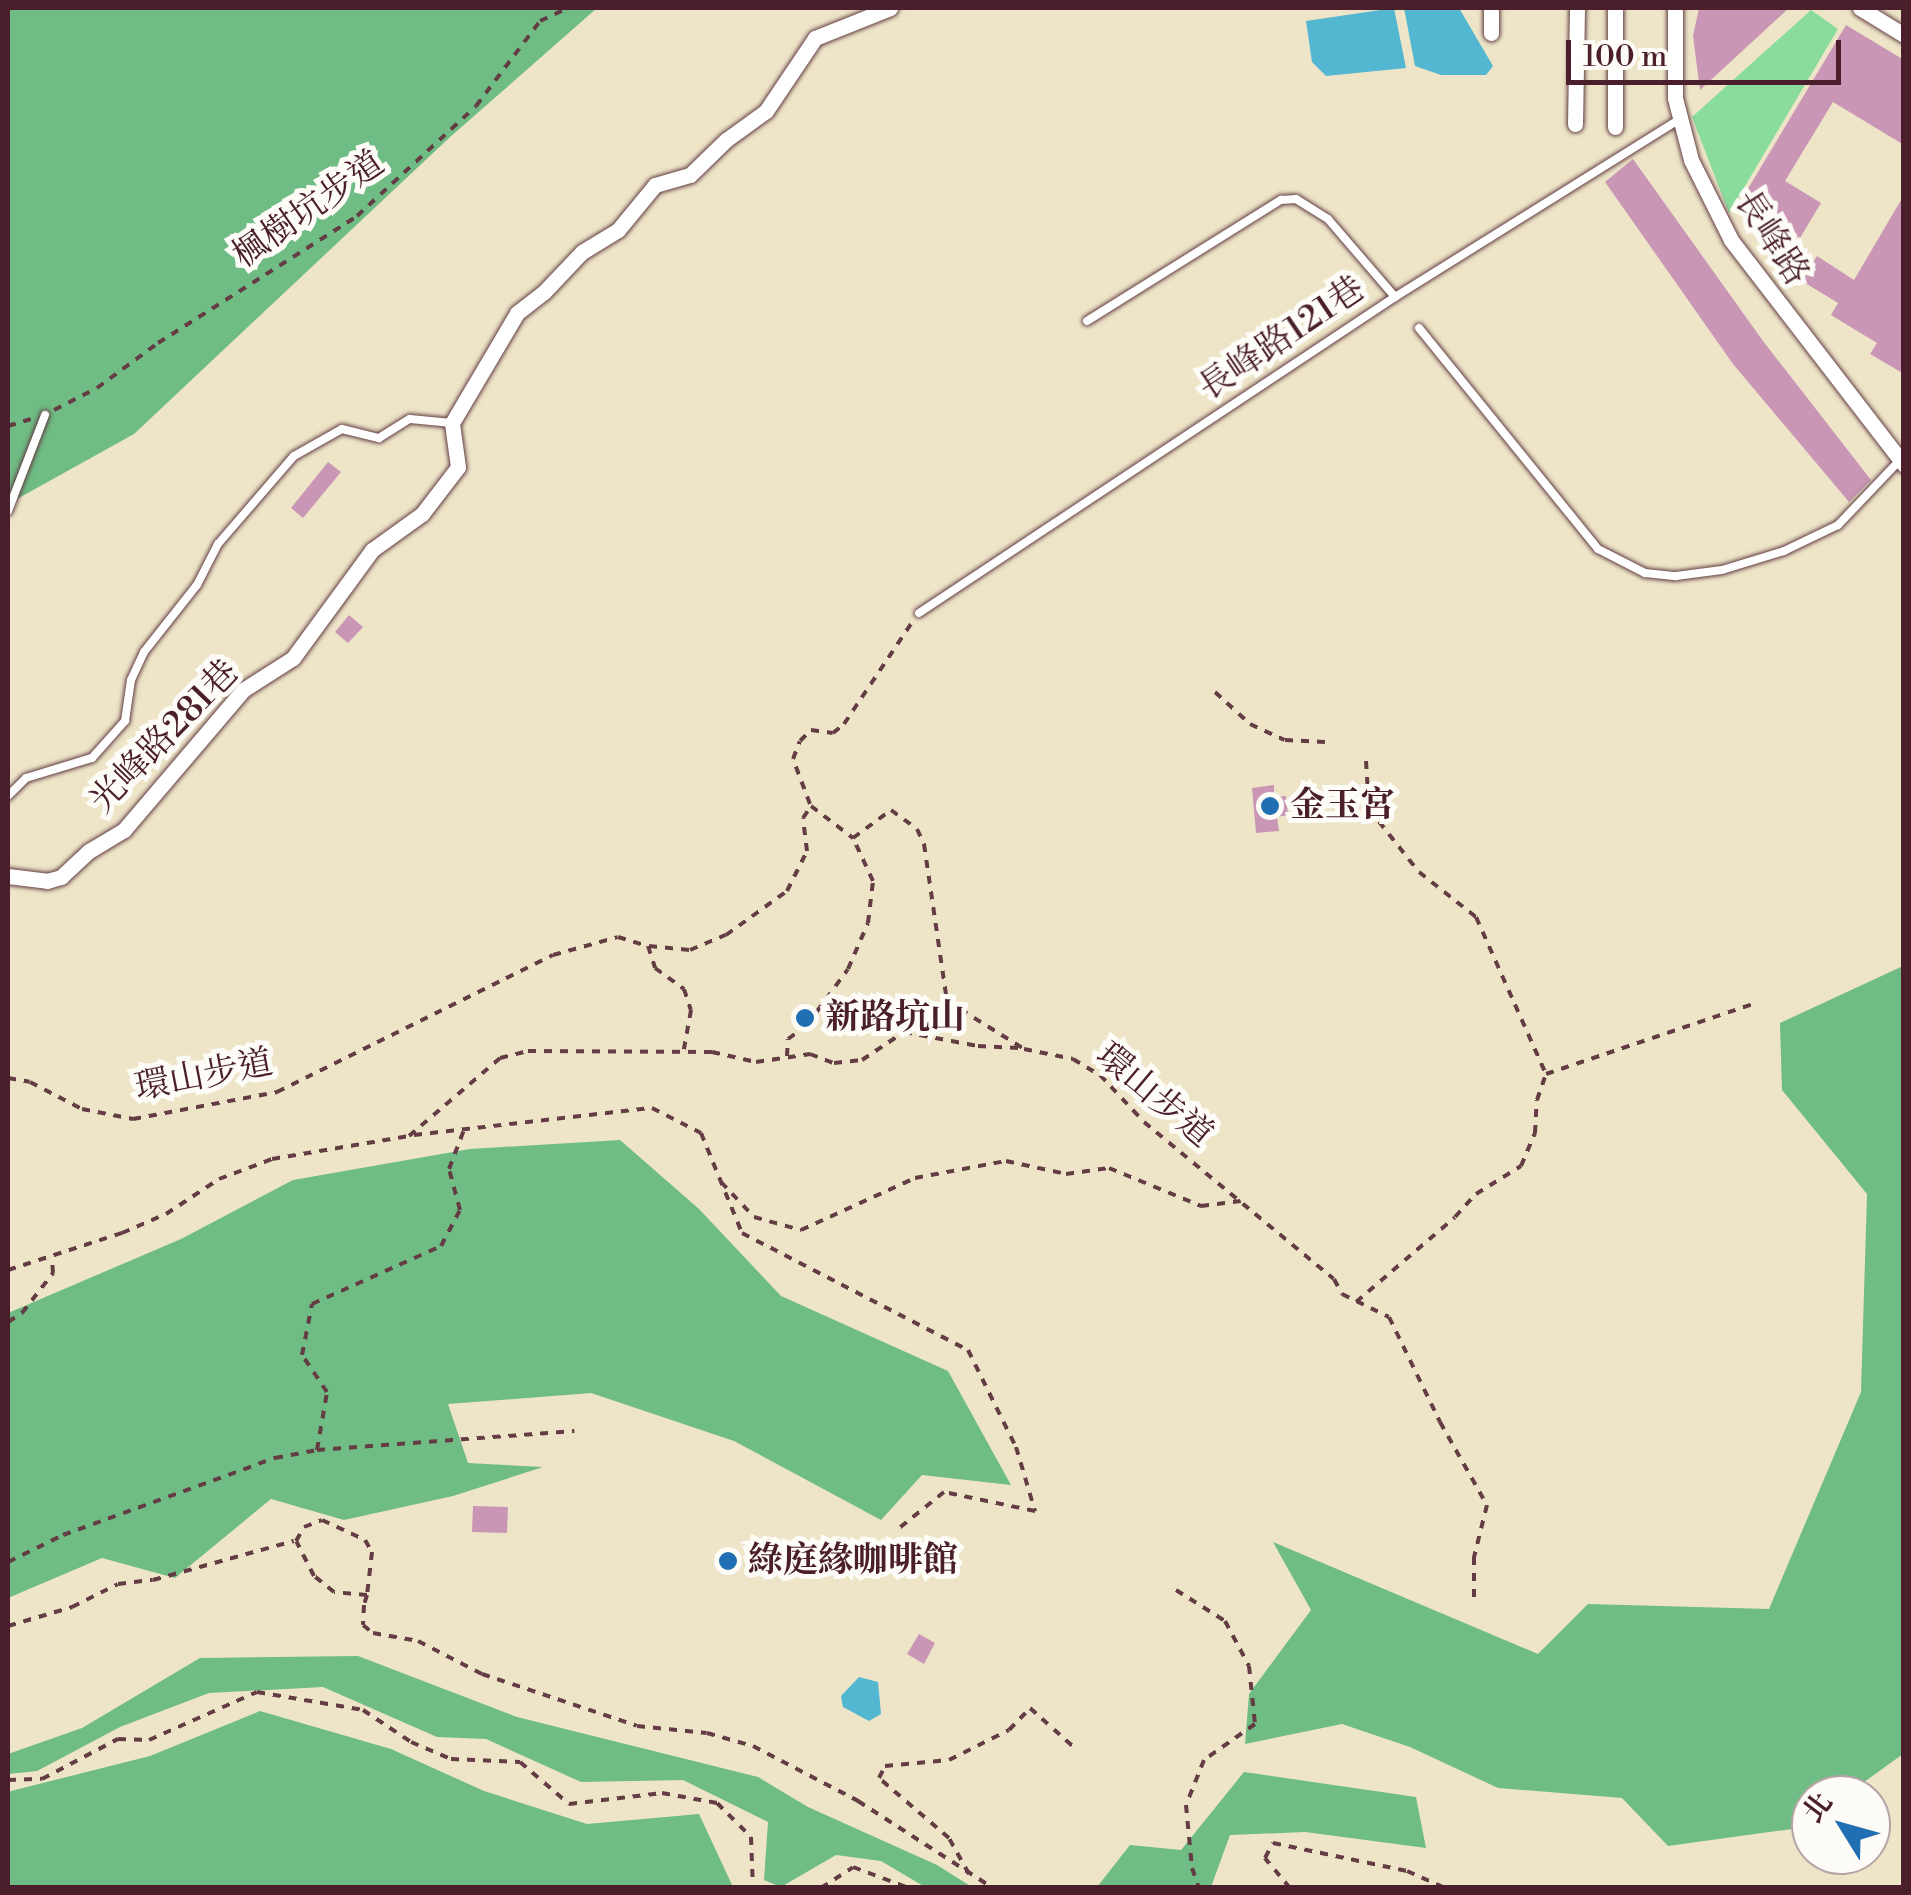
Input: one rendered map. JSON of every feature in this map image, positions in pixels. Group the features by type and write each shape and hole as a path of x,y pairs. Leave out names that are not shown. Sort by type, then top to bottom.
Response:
{"street":[{"path":"452,422 517,313 582,252 618,230 654,184 690,175 726,140 766,111 815,38 890,8"},
{"path":"1492,8 1492,33"},
{"path":"1575,124 1577,8"},
{"path":"1615,8 1615,126"},
{"name":"長峰路","path":"1675,8 1675,98 1690,160 1731,240 1901,463"},
{"path":"1860,8 1904,35"},
{"name":"光峰路281巷","path":"8,876 47,881 61,876 89,851 124,830 243,690 293,658 372,550 422,514 458,466 452,422"}],"lane":[{"name":"長峰路121巷","path":"919,614 1395,297 1680,120"},
{"path":"1087,321 1281,200 1296,199 1328,219 1395,297"},
{"path":"1419,328 1598,550 1646,572 1676,576 1722,570 1784,551 1838,525 1901,463"},
{"path":"8,511 45,415"},
{"path":"8,796 26,778 92,758 125,721 131,680 144,652 198,585 218,544 294,456 342,429 379,438 410,419 452,422"}],"path":[{"name":"楓樹坑步道","path":"8,426 45,415 97,388 158,343 357,216 476,106 540,20 568,8"},
{"path":"787,1058 788,1039 807,1025 848,970 868,923 873,881 853,838 810,806 792,759 810,730 833,732 844,724 919,614"},
{"path":"1216,692 1250,724 1285,740 1325,742"},
{"path":"1356,1302 1456,1218 1476,1194 1521,1166 1535,1133 1538,1100 1546,1074 1476,917 1418,872 1368,809 1366,761"},
{"name":"環山步道","path":"8,1078 30,1082 82,1110 133,1118 277,1092 553,956 618,937 648,946 690,950 726,935 787,891 807,852 803,818 810,806"},
{"name":"環山步道","path":"853,838 890,810 917,829 924,844 947,1001 1024,1049 1073,1058 1100,1075 1144,1122 1241,1200 1356,1302 1389,1317 1440,1422 1487,1505 1474,1558 1474,1598"},
{"path":"648,946 655,968 684,989 691,1010 683,1054"},
{"path":"1546,1074 1756,1004"},
{"path":"409,1136 500,1058 528,1050 712,1052 756,1062 810,1054 834,1063 862,1060 904,1032 1024,1049"},
{"path":"8,1270 122,1234 166,1214 219,1179 272,1159 465,1127 652,1108 702,1133 742,1233 968,1350 1016,1447 1034,1511 944,1492 898,1529"},
{"path":"317,1450 327,1392 302,1355 312,1304 442,1246 460,1210 449,1169 465,1127"},
{"path":"719,1180 754,1217 801,1230 914,1178 1006,1161 1066,1174 1109,1168 1201,1206 1241,1200"},
{"path":"8,1322 22,1313 53,1273 52,1257"},
{"path":"8,1562 63,1535 257,1464 317,1450 574,1431"},
{"path":"8,1626 72,1607 118,1584 153,1580 296,1541 304,1527 322,1520 356,1534 372,1552 363,1625 374,1633 418,1642 482,1674 637,1726 707,1733 753,1746 858,1801 993,1888"},
{"path":"296,1541 314,1576 334,1592 367,1594"},
{"path":"1176,1590 1224,1621 1249,1666 1255,1724 1204,1760 1186,1805 1192,1868 1199,1888"},
{"path":"8,1780 42,1779 118,1739 150,1740 257,1692 363,1710 411,1742 451,1759 520,1762 570,1804 662,1792 717,1803 750,1837 753,1888"},
{"path":"968,1874 949,1838 880,1778 885,1766 949,1760 1009,1730 1030,1708 1077,1750"},
{"path":"1290,1888 1265,1858 1273,1843 1406,1871 1445,1888"},
{"path":"821,1888 853,1867 908,1888"}],"green space":[{"path":"8,8 597,8 449,138 134,434 8,504"},
{"path":"1811,10 1838,29 1729,213 1692,117"},
{"path":"1903,966 1903,1754 1874,1775 1791,1775 1791,1829 1668,1846 1622,1798 1498,1788 1410,1747 1342,1724 1245,1744 1249,1694 1311,1610 1273,1542 1538,1654 1588,1604 1769,1609 1861,1392 1867,1194 1782,1090 1780,1023"},
{"path":"620,1140 699,1209 781,1296 948,1371 1011,1485 922,1475 881,1520 734,1441 591,1393 448,1404 468,1463 543,1467 453,1496 344,1520 271,1499 175,1578 102,1558 8,1598 8,1313 181,1239 293,1180 470,1149"},
{"path":"358,1656 517,1717 758,1777 808,1807 937,1865 972,1887 925,1887 881,1861 836,1855 781,1887 764,1880 768,1822 683,1780 581,1782 486,1739 437,1737 323,1687 209,1693 120,1727 37,1771 8,1774 8,1754 82,1728 200,1658"},
{"path":"260,1711 391,1749 484,1791 587,1824 699,1814 733,1887 8,1887 11,1791 150,1756"},
{"path":"1244,1772 1416,1797 1426,1848 1305,1832 1230,1835 1211,1887 1097,1887 1130,1845 1181,1850"}],"water":[{"path":"1394,8 1406,68 1326,76 1312,62 1306,21"},
{"path":"1404,8 1459,8 1493,66 1486,75 1441,75 1415,66"},
{"path":"859,1677 878,1682 881,1714 869,1721 843,1707 841,1696"}],"building":[{"path":"1699,8 1789,8 1700,90 1693,36"},
{"path":"1846,25 1904,60 1904,145 1833,102 1785,181 1821,203 1800,238 1740,202"},
{"path":"1633,159 1763,341 1871,480 1849,502 1733,364 1605,182"},
{"path":"1904,195 1904,374 1870,354 1877,343 1831,315 1838,303 1802,281 1817,256 1854,280"},
{"path":"328,462 341,472 303,518 291,508"},
{"path":"349,615 363,627 348,643 335,632"},
{"name":"金玉宮","path":"1274,785 1274,797 1286,796 1288,815 1277,817 1279,831 1256,833 1252,788"},
{"path":"473,1506 508,1507 507,1533 472,1532"},
{"path":"919,1634 935,1643 924,1664 907,1654"}],"place":[{"name":"金玉宮","path":"1270,806"},
{"name":"新路坑山","path":"805,1018"},
{"name":"綠庭緣咖啡館","path":"728,1561"}]}
